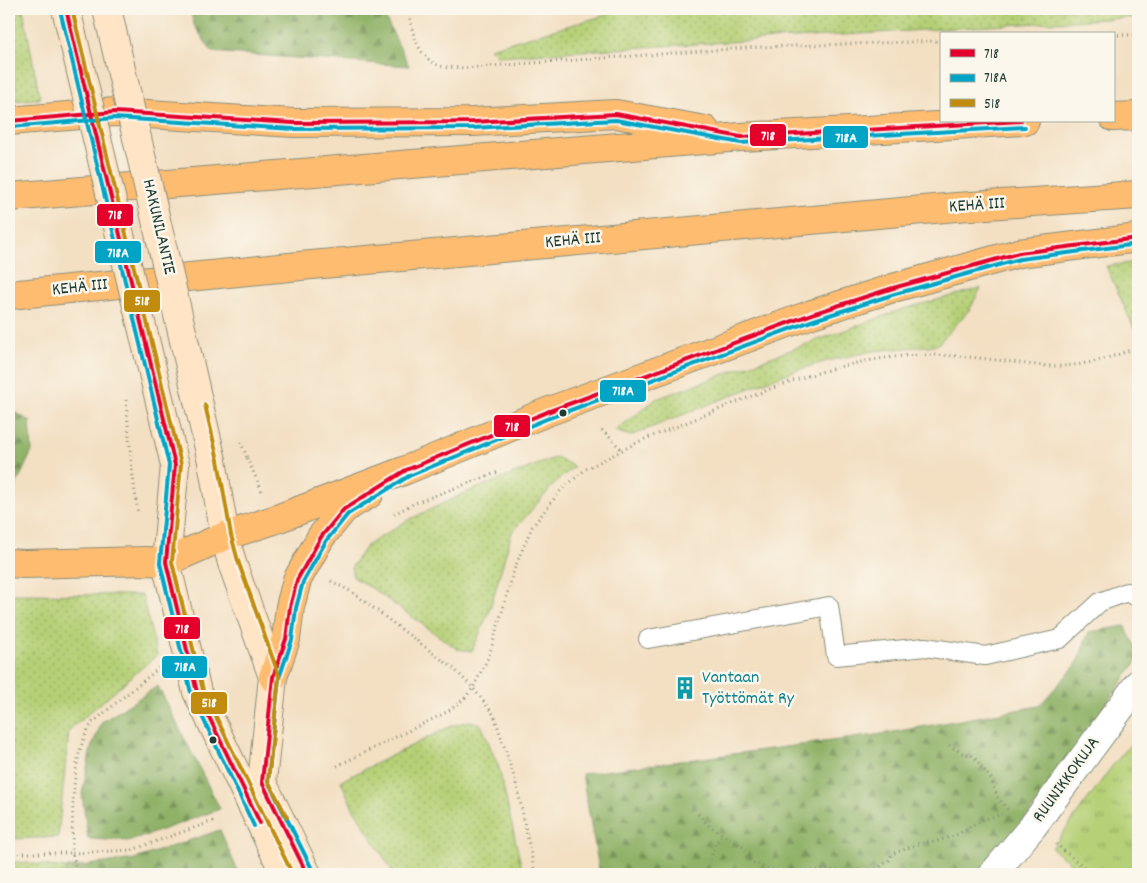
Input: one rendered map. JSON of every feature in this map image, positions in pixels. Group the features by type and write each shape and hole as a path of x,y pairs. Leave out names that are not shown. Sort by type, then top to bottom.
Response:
{"highway":[{"path":"9,121 115,112 294,123 472,122 616,114 741,137"},
{"path":"1114,117 1138,116"},
{"path":"9,197 741,137 1007,122"},
{"name":"KEHÄ III","path":"9,296 300,266 916,210 1138,195"},
{"path":"9,563 166,562 225,536 274,520 406,470 547,412 812,314 893,288 1019,253 1138,238"},
{"path":"274,677 286,639 290,607 297,580 321,538 344,509 406,470"}],"main road":[{"path":"66,9 174,466 166,562 196,692 285,874"},
{"name":"HAKUNILANTIE","path":"107,9 212,462 225,536 232,563 274,677 262,782 307,874"}],"street":[{"name":"RUUNIKKOKUJA","path":"993,874 1034,826 1138,684"}],"lane":[{"path":"648,639 828,606 836,656 925,647 985,656 1060,639 1100,602 1127,592 1138,598"}],"path":[{"path":"408,9 414,39 424,55 439,66 464,68 760,47 940,41"},
{"path":"1114,35 1138,35"},
{"path":"337,766 447,712 464,698 473,688 489,656 515,567 532,527 561,490 586,469 622,450 642,440 786,383 853,363 904,356 962,356 1032,365 1072,365 1116,356 1138,347"},
{"path":"602,430 622,450"},
{"path":"247,458 264,496"},
{"path":"132,470 138,517"},
{"path":"393,514 415,502 498,472"},
{"path":"324,578 352,592 453,668 473,688 494,715 517,786 535,874"},
{"path":"79,874 72,853 73,795 81,744 93,722 164,664"},
{"path":"698,814 708,825 742,847 751,862 773,870 874,871 889,860 892,854 918,844 937,842 954,836 982,820 1010,812 997,797 991,779 976,759 971,755 959,752 950,745"},
{"path":"9,852 72,853 132,850 216,820"},
{"path":"1034,826 1092,874"},
{"path":"706,874 715,844 723,834"},
{"path":"238,874 240,870 248,874"}],"green space":[{"path":"9,9 23,9 40,99 9,101"},
{"path":"190,9 381,9 409,66 212,52 194,25"},
{"path":"627,9 1138,9 1138,17 498,56 490,48"},
{"path":"1138,262 1138,337 1106,266"},
{"path":"981,288 970,309 937,345 873,351 827,361 785,374 630,436 615,431 656,399 903,309"},
{"path":"9,409 30,421 32,451 9,500"},
{"path":"557,457 574,467 558,480 512,532 489,612 472,651 457,649 373,589 353,577 351,568 366,546 408,520 465,493"},
{"path":"9,594 142,595 157,655 69,730 58,837 9,839"},
{"path":"1125,626 1138,652 1138,659 1033,809 980,874 600,874 582,774 876,735 1039,706 1076,665 1089,632"},
{"path":"158,686 220,809 131,841 88,839 82,794 91,748 102,722"},
{"path":"470,721 481,724 499,768 523,874 394,874 352,806 341,781 451,726"},
{"path":"1138,736 1138,874 1083,874 1052,848 1113,765"},
{"path":"220,830 239,874 65,874 66,868 135,859"},
{"path":"9,861 66,868 65,874 9,874"}],"transit line":[{"name":"718","path":"66,9 175,465 166,562 197,692 260,823"},
{"name":"518","path":"72,9 181,464 172,562 203,690 291,871"},
{"name":"718A","path":"60,10 169,465 160,563 191,693 254,826"},
{"name":"718","path":"9,121 115,112 294,123 473,122 616,114 741,137 1004,122"},
{"name":"718A","path":"10,127 115,118 294,129 473,128 616,120 741,143 1025,127"},
{"name":"718","path":"307,874 262,782 273,677 286,639 290,607 297,580 321,537 344,509 406,470 547,412 812,314 893,288 1019,253 1138,238"},
{"name":"718A","path":"313,871 268,781 279,678 292,640 296,608 303,582 326,541 348,514 409,476 549,418 814,320 895,294 1020,259 1138,244"},
{"name":"518","path":"205,405 238,561 279,676 268,781 287,817"}],"place":[{"name":"Vantaan Työttömät Ry","path":"685,688"}]}
